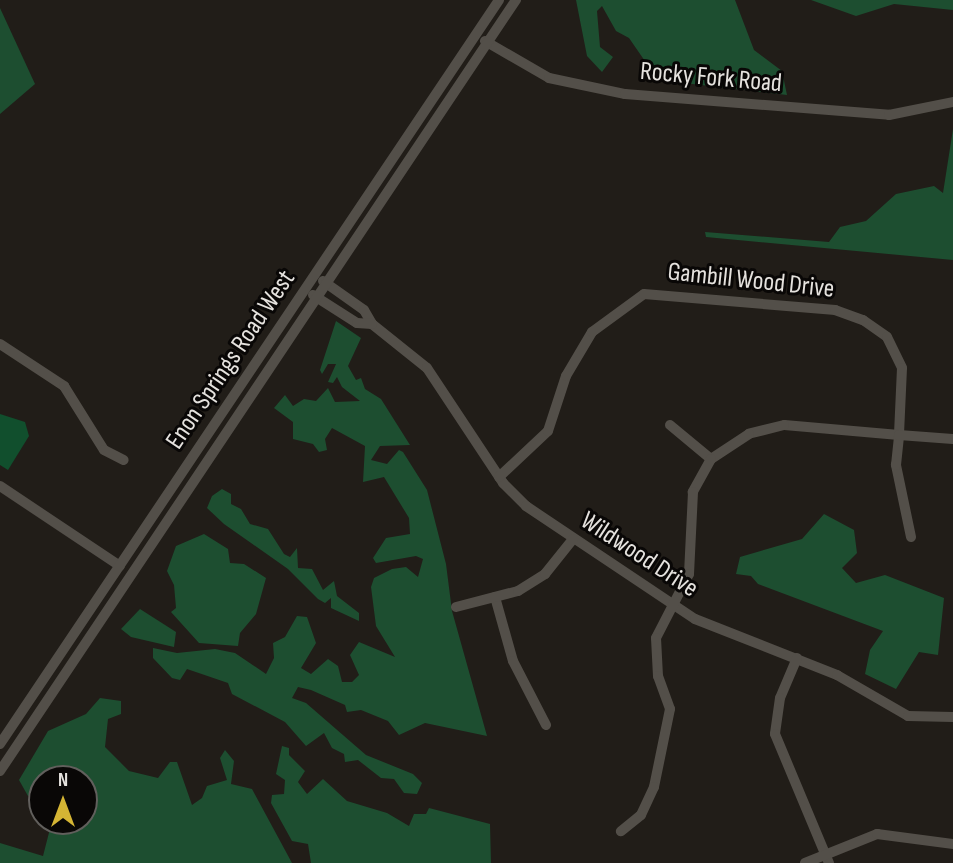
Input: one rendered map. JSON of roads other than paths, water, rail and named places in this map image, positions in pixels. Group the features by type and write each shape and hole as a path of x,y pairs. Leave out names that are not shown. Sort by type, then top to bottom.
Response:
{"street":[{"name":"Enon Springs Road West","path":"0,744 499,0"},
{"path":"1,767 318,299 516,0"},
{"name":"Rocky Fork Road","path":"477,35 549,78 625,94 889,115 953,102"},
{"name":"Wildwood Drive","path":"316,275 365,310 372,324 427,368 499,477 516,498 573,538 674,606 712,627 797,658 908,716 953,717"},
{"name":"Wildwood Drive","path":"305,290 357,323 372,324"},
{"name":"Gambill Wood Drive","path":"499,477 548,431 566,376 587,339 644,294 835,310 863,320 887,337 902,368 896,465 911,537"},
{"path":"0,344 64,386 104,450 124,460"},
{"path":"670,425 711,459"},
{"path":"621,831 641,814 654,787 669,723 655,653 661,624 674,606 689,574 688,523 693,492 711,459 749,434 783,425 953,439"},
{"path":"0,486 120,566"},
{"path":"456,607 518,591 545,574 573,538"},
{"path":"495,597 513,661 546,725"},
{"path":"797,658 780,698 775,734 827,857"},
{"path":"805,863 827,857 877,834 953,844"}]}
